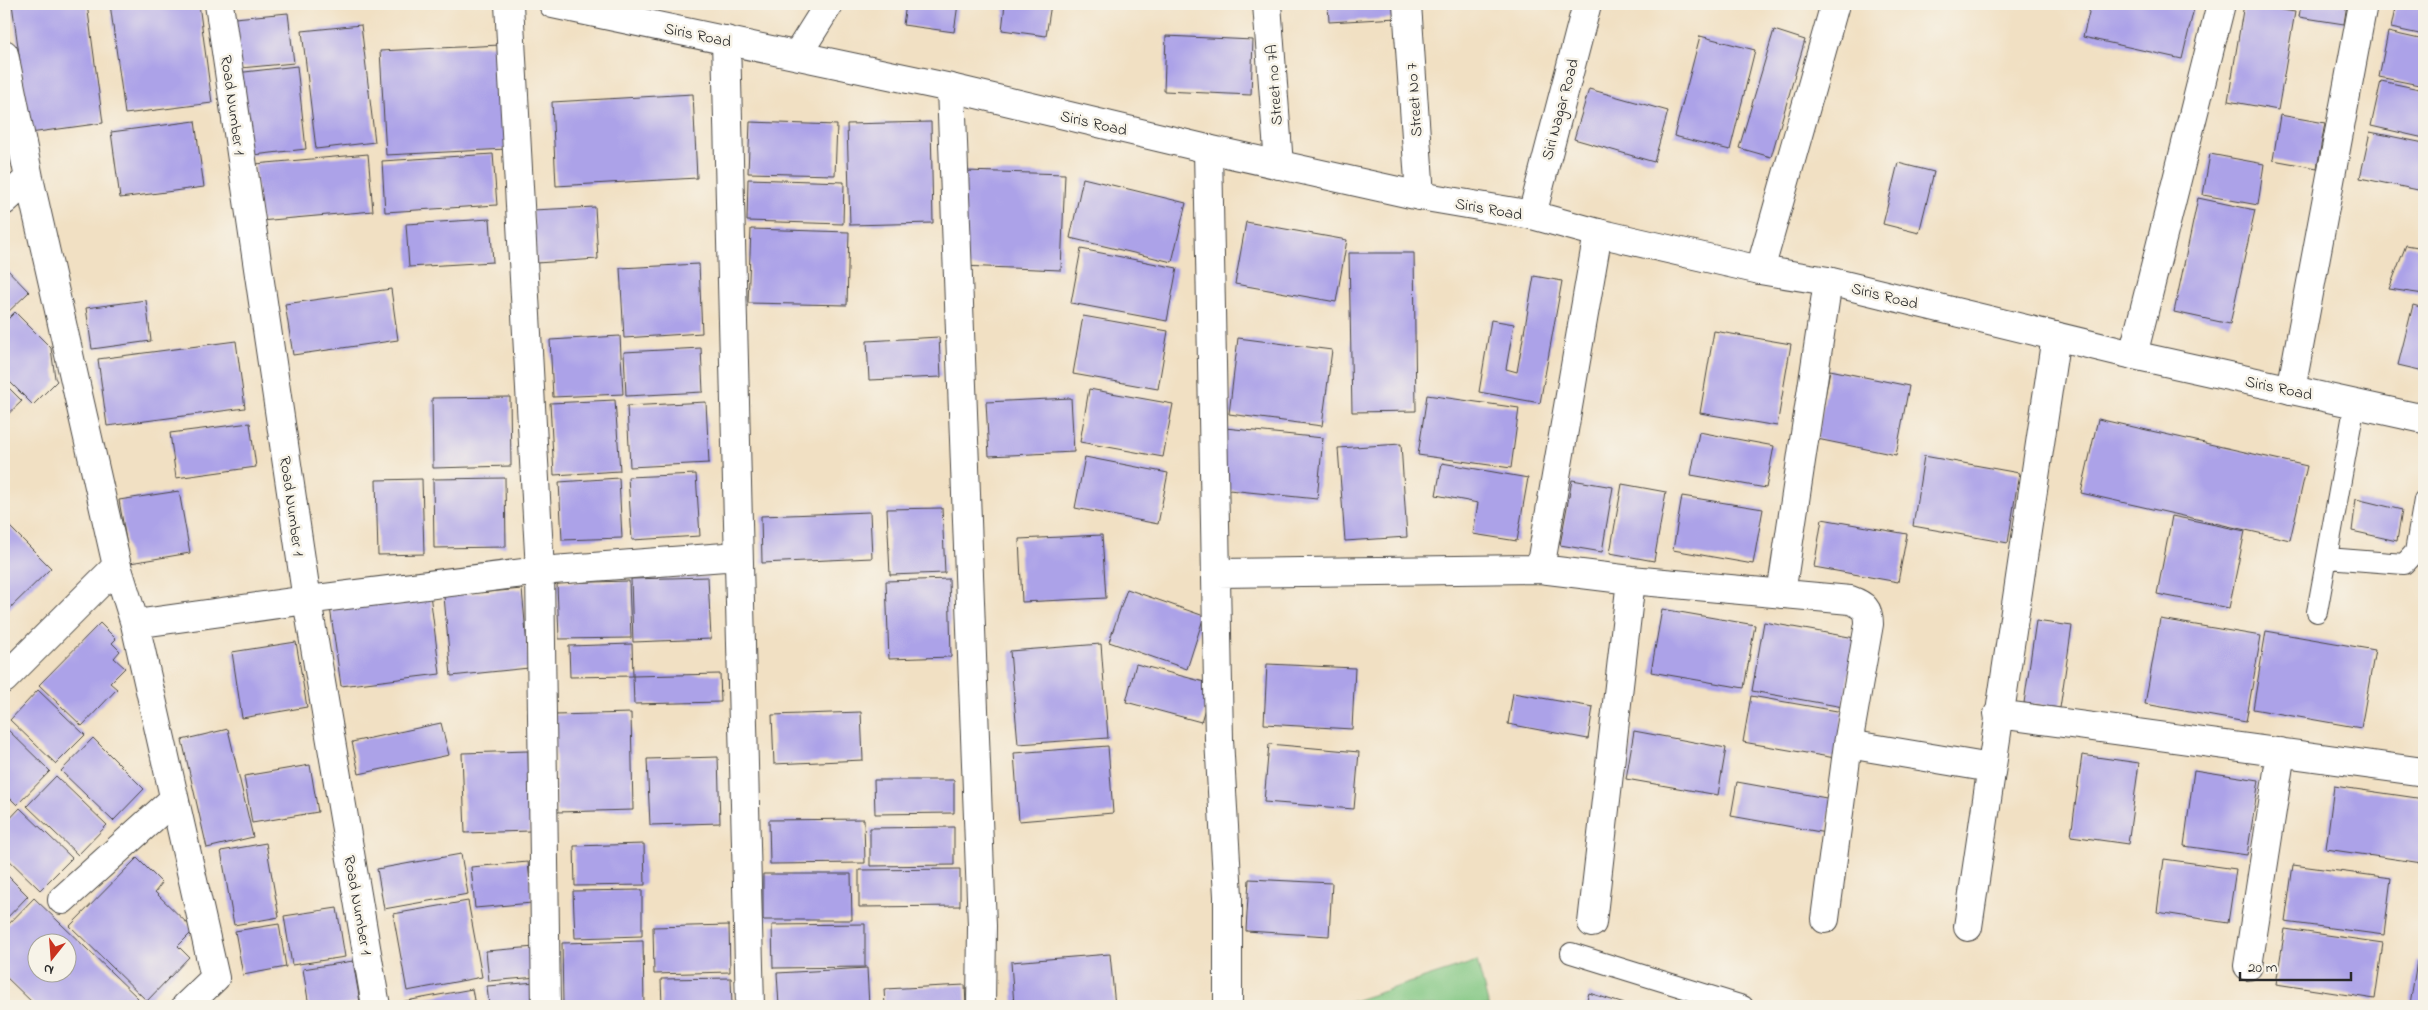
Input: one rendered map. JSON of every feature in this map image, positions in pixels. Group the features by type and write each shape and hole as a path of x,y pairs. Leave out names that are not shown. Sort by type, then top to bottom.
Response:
{"street":[{"name":"Road Number 1","path":"219,4 307,600 376,1006"},
{"path":"509,4 540,571 546,1006"},
{"name":"Siris Road","path":"553,4 950,88 1279,166 1420,196 1532,215 1598,234 1760,270 1828,281 2133,355 2424,419"},
{"path":"797,55 829,4"},
{"name":"Street no 7A","path":"1267,4 1279,166"},
{"name":"Street No 7","path":"1407,4 1420,196"},
{"name":"Siri Nagar Road","path":"1532,215 1587,4"},
{"path":"1760,270 1835,4"},
{"path":"2133,355 2221,4"},
{"path":"2291,390 2363,4"},
{"path":"726,40 750,1006"},
{"path":"4,54 29,178 117,566 135,624 173,800 215,978 186,1006"},
{"path":"950,88 982,926 980,1006"},
{"path":"1208,149 1219,739 1228,896 1228,1000"},
{"path":"4,201 29,178"},
{"path":"1540,569 1598,234"},
{"path":"1781,594 1828,281"},
{"path":"1968,927 1998,714 2056,336"},
{"path":"135,624 540,571 738,556"},
{"path":"4,679 117,566"},
{"path":"1217,573 1540,569 1631,580 1850,600 1864,605 1869,613 1869,624 1848,744 1825,919"},
{"path":"1592,923 1631,580"},
{"path":"1998,714 2424,772"},
{"path":"1848,744 1991,768"},
{"path":"2248,966 2281,752"},
{"path":"62,900 173,800"}],"lane":[{"path":"2317,612 2355,403"},
{"path":"2327,558 2404,564 2414,552 2424,500"},
{"path":"1571,953 1743,1006"}],"green space":[{"path":"1477,961 1489,1006 1338,1006"}],"building":[{"path":"12,4 87,4 103,123 30,133"},
{"path":"110,4 199,4 212,103 125,114"},
{"path":"906,4 958,4 954,32 903,25"},
{"path":"1005,4 1051,4 1046,36 1002,30"},
{"path":"1328,4 1396,4 1397,18 1329,22"},
{"path":"1690,4 1706,4 1705,9"},
{"path":"2091,4 2195,4 2182,59 2083,37"},
{"path":"2244,4 2295,12 2278,110 2228,101"},
{"path":"2301,4 2347,4 2344,24 2299,17"},
{"path":"2396,4 2424,4 2424,35 2391,28"},
{"path":"288,13 294,63 230,69 224,19"},
{"path":"361,25 375,142 316,149 302,31"},
{"path":"1774,30 1805,40 1771,157 1739,148"},
{"path":"2388,32 2424,40 2424,86 2379,77"},
{"path":"1166,36 1253,40 1251,95 1164,91"},
{"path":"1700,36 1755,50 1730,150 1674,136"},
{"path":"500,45 507,149 386,155 380,51"},
{"path":"297,66 306,149 245,156 236,73"},
{"path":"2381,81 2424,90 2424,138 2371,126"},
{"path":"1589,89 1668,111 1654,162 1574,139"},
{"path":"693,94 697,178 556,186 552,102"},
{"path":"2280,115 2325,123 2317,168 2273,160"},
{"path":"195,121 204,187 120,198 111,132"},
{"path":"750,122 837,125 835,175 748,173"},
{"path":"931,122 933,223 850,225 847,124"},
{"path":"2370,132 2424,143 2423,191 2360,178"},
{"path":"368,154 373,211 260,221 255,164"},
{"path":"493,154 497,205 385,212 382,161"},
{"path":"2210,154 2264,164 2258,205 2203,195"},
{"path":"1898,163 1934,172 1919,233 1883,224"},
{"path":"965,171 1065,174 1061,270 961,266"},
{"path":"1083,178 1186,203 1172,262 1070,238"},
{"path":"748,179 844,182 843,224 747,221"},
{"path":"2198,198 2255,210 2230,324 2174,312"},
{"path":"595,207 598,259 536,263 533,210"},
{"path":"490,219 493,262 409,267 406,224"},
{"path":"1246,222 1347,240 1336,302 1235,284"},
{"path":"751,229 849,232 847,305 748,303"},
{"path":"2406,245 2424,248 2424,294 2389,289"},
{"path":"1081,249 1177,268 1167,321 1071,303"},
{"path":"1349,253 1414,253 1416,411 1352,412"},
{"path":"699,264 702,333 624,338 620,268"},
{"path":"4,266 29,292 4,316"},
{"path":"1534,276 1562,281 1540,403 1479,392 1491,320 1514,324 1506,369 1517,372"},
{"path":"391,289 398,340 293,355 285,304"},
{"path":"146,300 151,341 92,349 86,308"},
{"path":"2413,305 2424,308 2424,371 2398,365"},
{"path":"15,312 51,348 57,381 33,405 4,376 4,323"},
{"path":"1083,316 1168,331 1158,389 1073,374"},
{"path":"1714,331 1791,344 1777,426 1700,413"},
{"path":"620,336 623,394 553,397 550,340"},
{"path":"939,337 941,377 869,380 867,341"},
{"path":"1238,338 1332,350 1322,426 1229,414"},
{"path":"236,341 245,408 107,426 98,359"},
{"path":"701,348 703,392 626,396 624,352"},
{"path":"1830,370 1909,386 1896,455 1817,439"},
{"path":"4,383 22,401 4,418"},
{"path":"1089,389 1173,404 1163,457 1080,442"},
{"path":"1427,395 1519,408 1511,468 1418,455"},
{"path":"510,397 511,466 433,468 432,398"},
{"path":"1071,398 1074,452 989,456 986,402"},
{"path":"615,400 620,471 554,475 550,403"},
{"path":"706,402 709,463 630,467 627,406"},
{"path":"2098,419 2307,466 2290,540 2081,493"},
{"path":"250,423 256,467 176,478 170,433"},
{"path":"1225,428 1323,438 1317,499 1219,489"},
{"path":"1699,432 1774,446 1766,488 1691,475"},
{"path":"1401,444 1407,537 1345,541 1338,448"},
{"path":"1924,456 2019,473 2008,543 1913,526"},
{"path":"1085,457 1168,473 1158,524 1075,508"},
{"path":"1442,463 1528,478 1517,541 1473,534 1478,503 1436,495"},
{"path":"696,474 700,536 632,540 628,477"},
{"path":"505,478 506,547 434,548 433,479"},
{"path":"619,478 622,538 562,540 559,482"},
{"path":"422,479 424,554 378,555 376,480"},
{"path":"1572,480 1613,487 1602,552 1560,545"},
{"path":"1622,484 1666,492 1654,561 1610,553"},
{"path":"179,491 190,553 130,563 119,500"},
{"path":"1682,496 1763,509 1753,564 1673,550"},
{"path":"2356,499 2402,510 2397,541 2352,531"},
{"path":"942,508 945,573 890,575 887,509"},
{"path":"870,512 872,558 762,563 761,516"},
{"path":"2172,516 2245,531 2229,608 2157,594"},
{"path":"1822,519 1907,534 1898,582 1814,567"},
{"path":"4,521 51,568 4,614"},
{"path":"1102,535 1106,598 1022,602 1019,539"},
{"path":"708,577 711,639 633,642 631,579"},
{"path":"949,579 951,657 889,659 886,581"},
{"path":"629,581 631,638 559,639 557,583"},
{"path":"522,589 529,668 451,676 444,596"},
{"path":"1127,589 1204,616 1187,669 1109,642"},
{"path":"430,594 440,674 341,686 330,607"},
{"path":"1662,609 1755,625 1744,688 1651,672"},
{"path":"2160,619 2261,636 2246,722 2145,704"},
{"path":"2036,621 2072,626 2060,708 2024,703"},
{"path":"1764,622 1855,638 1843,707 1752,691"},
{"path":"100,623 116,639 112,643 120,651 114,658 125,668 110,683 117,689 82,726 39,685"},
{"path":"2266,631 2375,650 2361,728 2253,709"},
{"path":"296,642 307,707 242,718 232,652"},
{"path":"632,644 633,676 570,677 569,646"},
{"path":"1101,644 1108,738 1018,744 1010,651"},
{"path":"1136,664 1212,684 1201,722 1126,702"},
{"path":"1267,664 1355,668 1352,729 1264,724"},
{"path":"720,674 721,702 634,704 633,676"},
{"path":"38,690 85,735 56,764 10,720"},
{"path":"1513,693 1593,707 1588,739 1508,724"},
{"path":"1751,696 1843,712 1835,758 1743,742"},
{"path":"861,712 863,760 774,764 772,715"},
{"path":"631,713 633,810 557,812 555,715"},
{"path":"441,723 449,755 359,774 352,742"},
{"path":"4,726 50,771 17,805 4,792"},
{"path":"228,729 253,837 207,848 182,740"},
{"path":"1634,731 1726,748 1718,795 1626,779"},
{"path":"93,738 144,789 113,821 61,771"},
{"path":"1269,744 1359,752 1354,809 1264,802"},
{"path":"1108,746 1113,813 1019,821 1014,753"},
{"path":"528,751 530,831 465,833 462,753"},
{"path":"2082,755 2139,763 2128,844 2071,836"},
{"path":"718,757 720,823 650,825 647,759"},
{"path":"310,765 318,812 252,823 244,776"},
{"path":"2194,770 2259,780 2247,855 2184,846"},
{"path":"56,776 107,825 78,855 27,806"},
{"path":"874,780 954,780 954,813 875,814"},
{"path":"1737,782 1832,799 1826,833 1731,816"},
{"path":"2334,786 2424,799 2422,863 2326,849"},
{"path":"20,808 72,858 40,890 4,855 4,825"},
{"path":"864,819 865,863 770,864 769,820"},
{"path":"954,827 954,865 870,866 870,828"},
{"path":"266,843 279,917 234,925 221,851"},
{"path":"644,844 645,885 575,886 574,846"},
{"path":"461,854 468,894 384,909 377,869"},
{"path":"137,858 162,883 155,892 194,930 178,946 189,957 147,1001 70,926"},
{"path":"2164,859 2236,869 2228,923 2157,912"},
{"path":"528,862 532,903 475,908 471,867"},
{"path":"2293,865 2391,878 2384,935 2285,922"},
{"path":"960,869 960,906 859,907 859,870"},
{"path":"4,872 28,896 4,921"},
{"path":"763,874 851,874 852,920 763,920"},
{"path":"1249,879 1332,883 1329,936 1246,931"},
{"path":"642,890 642,936 575,938 573,891"},
{"path":"34,898 69,932 28,932 28,982 78,982 78,940 138,998 130,1006 36,1006 4,975 4,929"},
{"path":"468,901 482,977 407,991 393,914"},
{"path":"337,908 345,957 292,965 284,916"},
{"path":"279,924 286,967 243,975 235,931"},
{"path":"865,924 865,967 773,968 772,925"},
{"path":"729,925 730,972 654,974 653,927"},
{"path":"2285,929 2383,943 2375,999 2276,984"},
{"path":"643,941 644,1006 563,1006 562,943"},
{"path":"535,947 538,977 489,981 486,951"},
{"path":"1110,954 1115,1006 1014,1006 1011,962"},
{"path":"353,961 360,1002 336,1006 309,1006 303,969"},
{"path":"2417,961 2424,962 2424,1006 2410,1005"},
{"path":"867,968 869,1006 779,1006 777,973"},
{"path":"731,978 732,1006 662,1006 661,979"},
{"path":"536,982 539,1006 489,1006 487,986"},
{"path":"965,985 966,1006 885,1006 884,989"},
{"path":"472,989 475,1006 396,1006 395,1003"},
{"path":"1589,993 1631,1006 1585,1006"}]}
